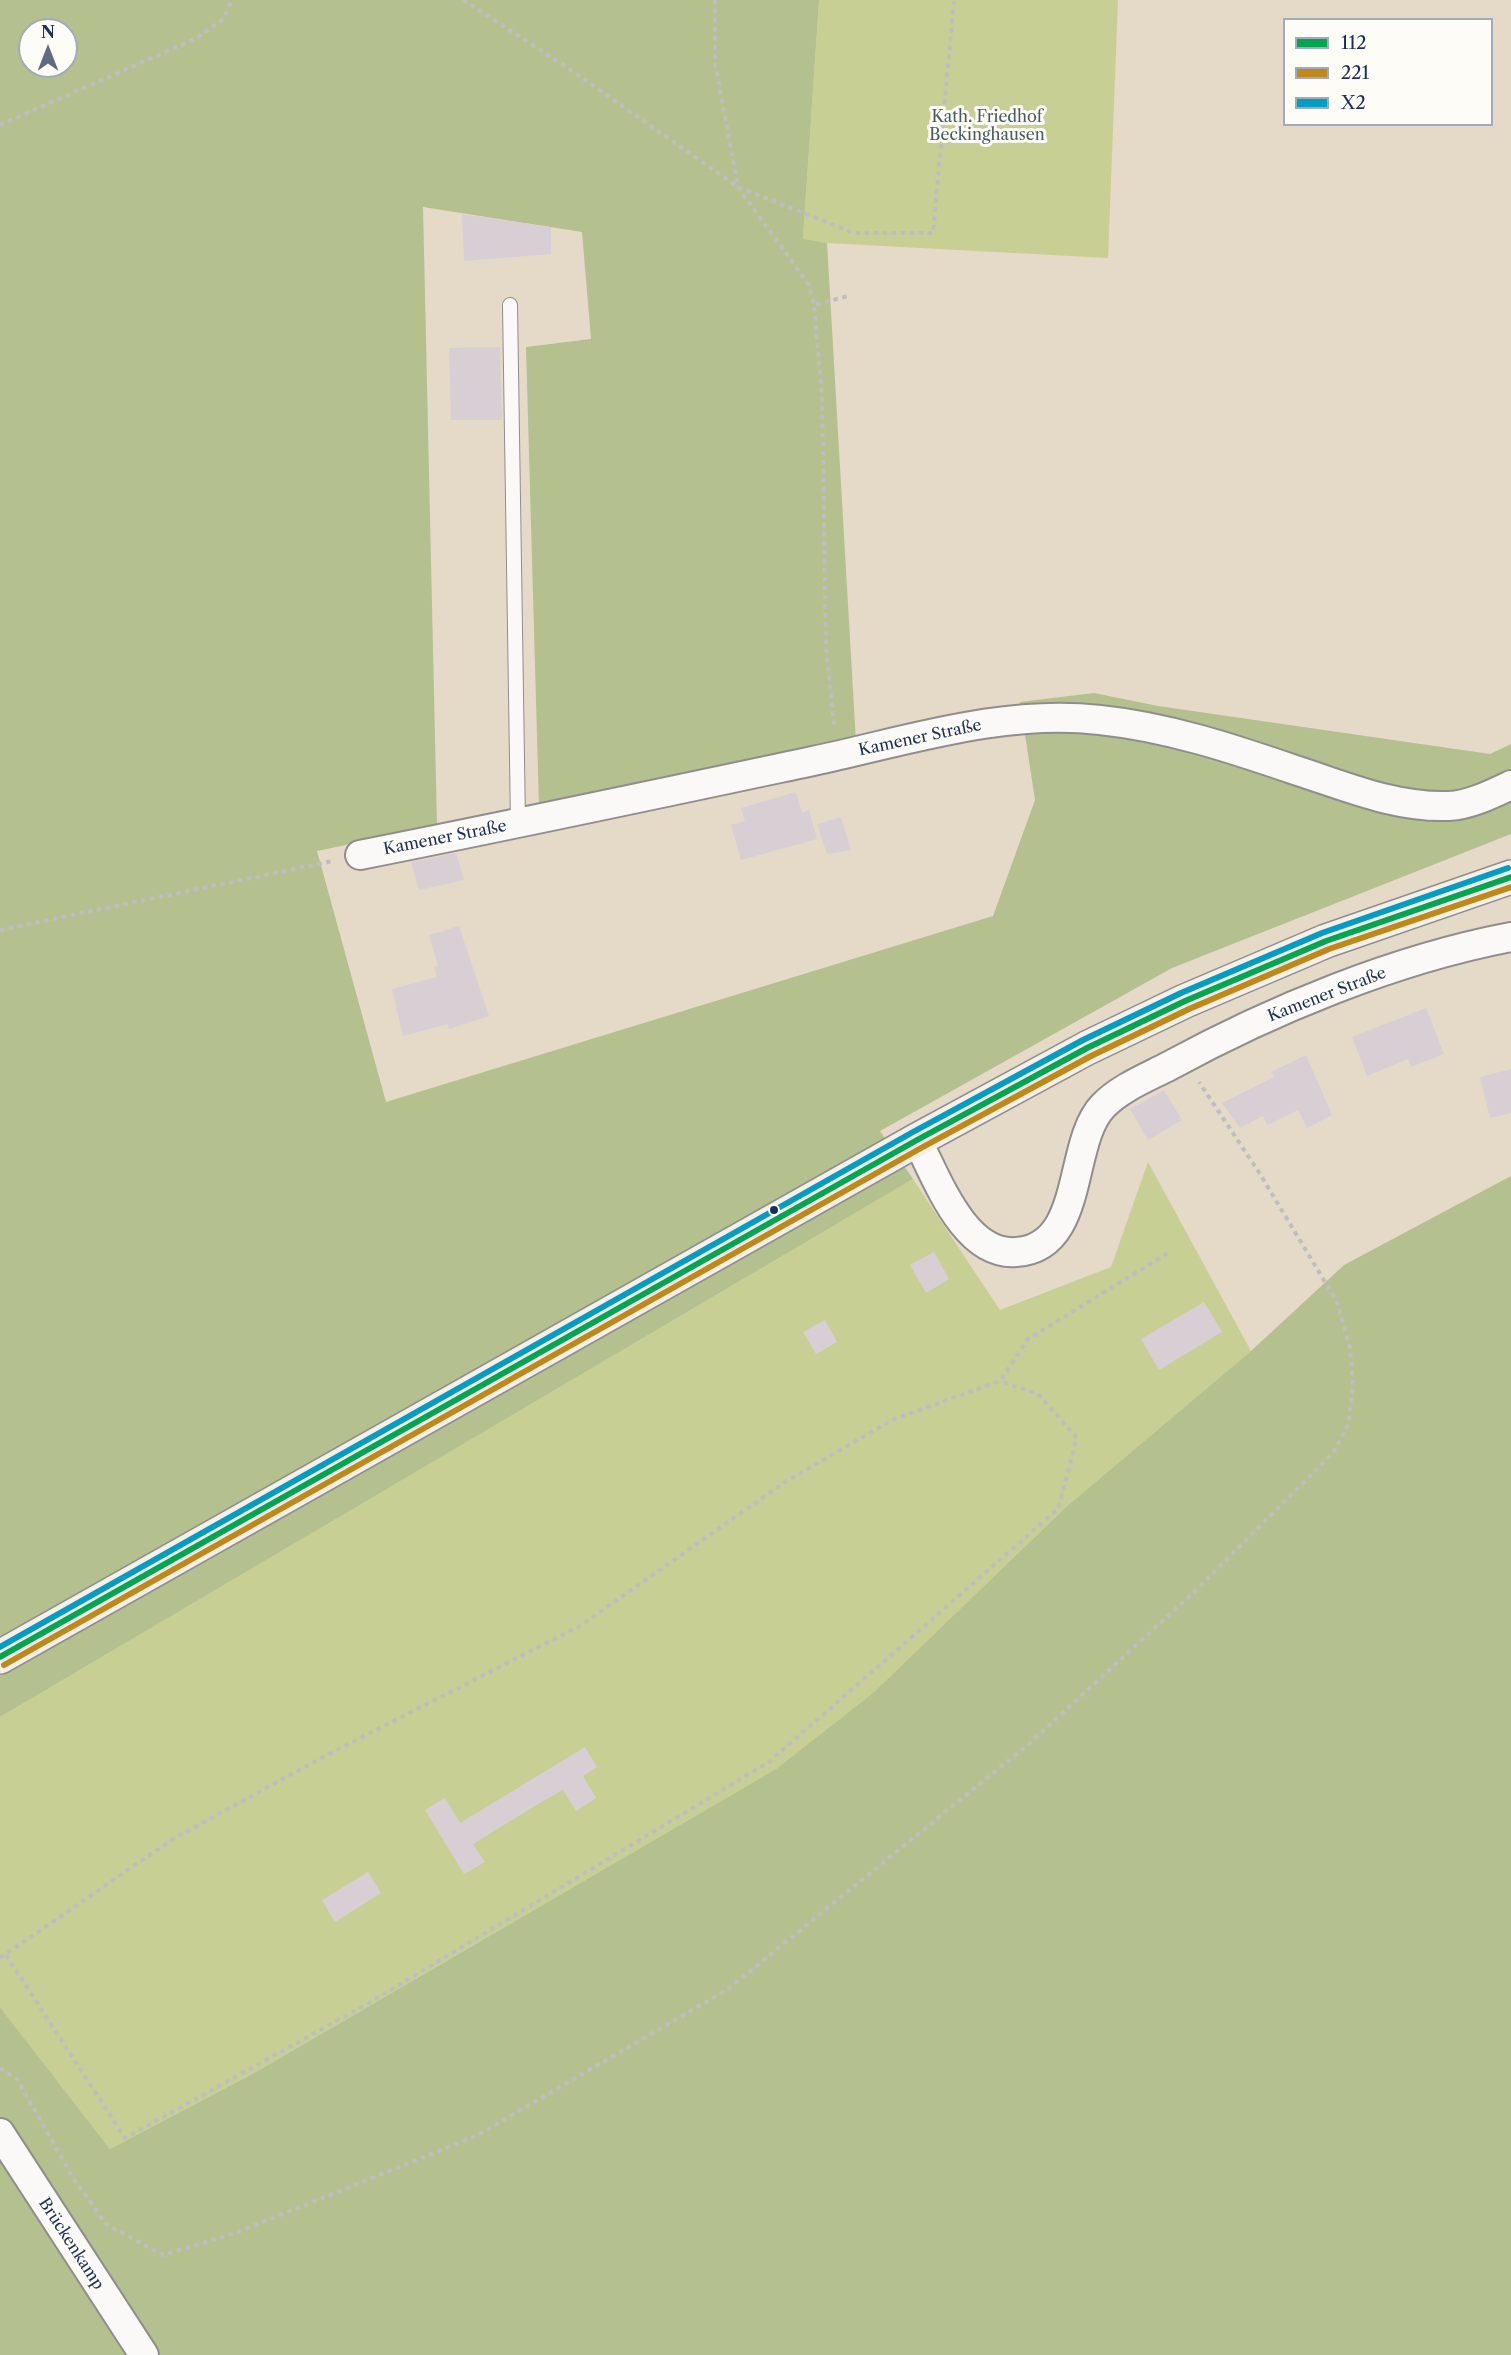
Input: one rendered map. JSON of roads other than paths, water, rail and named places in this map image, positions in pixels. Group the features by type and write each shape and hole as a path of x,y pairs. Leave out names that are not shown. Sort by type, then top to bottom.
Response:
{"main road":[{"path":"4,1654 917,1140 1087,1048 1185,1000 1326,941 1511,877"}],"street":[{"name":"Kamener Straße","path":"360,855 837,756 969,725 1046,718 1099,719 1215,743 1385,800 1452,806 1490,796 1511,785"},
{"name":"Kamener Straße","path":"917,1140 966,1229 989,1247 1016,1253 1042,1245 1060,1224 1078,1175 1090,1127 1103,1106 1133,1085 1269,1017 1337,989 1409,964 1511,937"},
{"name":"Brückenkamp","path":"0,2133 144,2355"}],"lane":[{"path":"510,305 518,824"}],"park label":[{"name":"Kath. Friedhof Beckinghausen","path":"987,126"}]}
